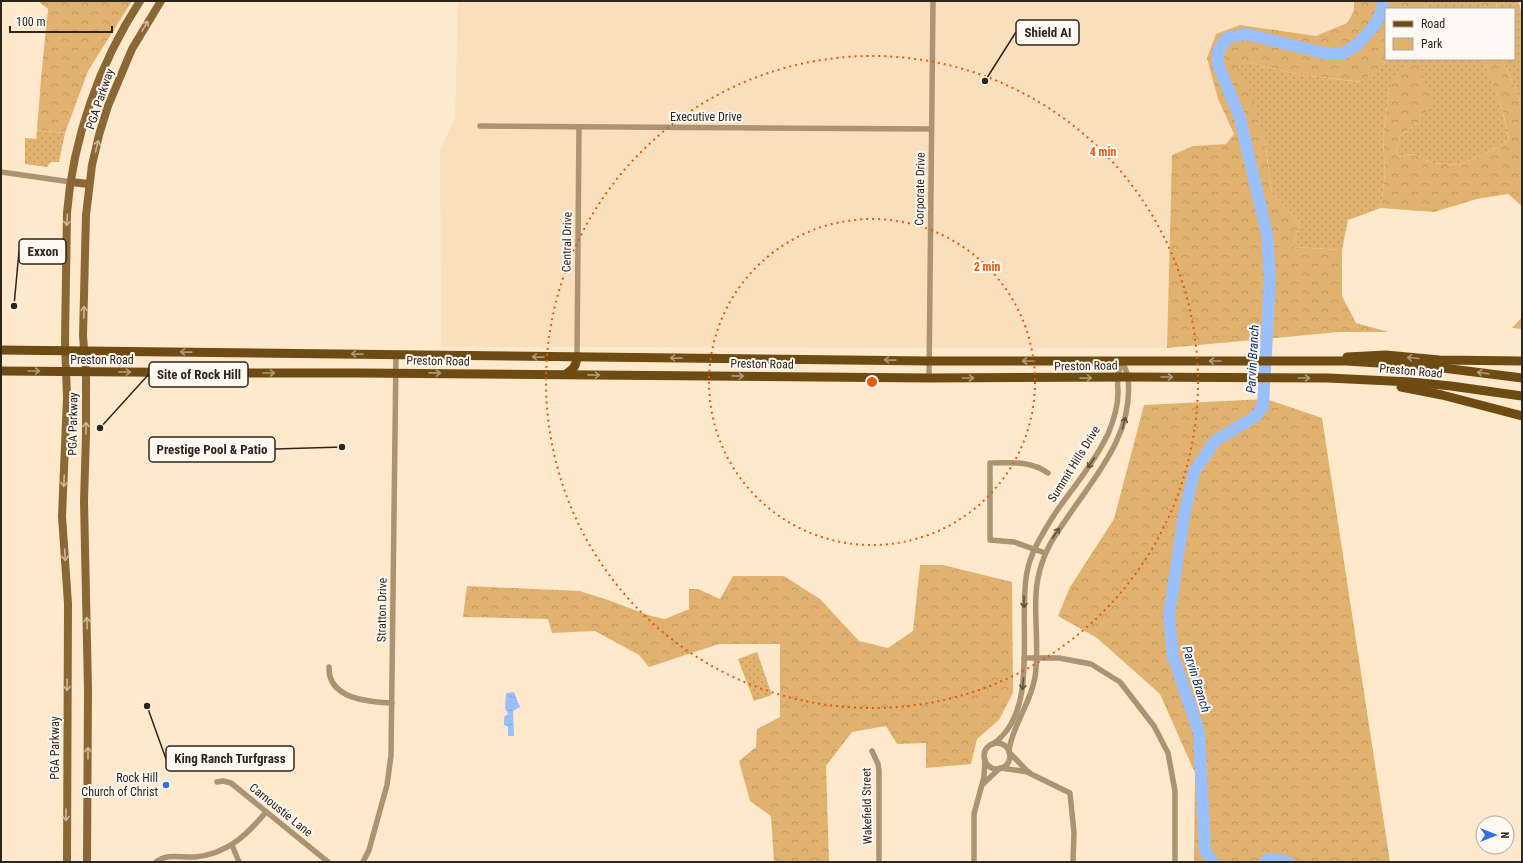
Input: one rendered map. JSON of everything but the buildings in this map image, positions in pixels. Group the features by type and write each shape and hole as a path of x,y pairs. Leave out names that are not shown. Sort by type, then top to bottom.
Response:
{"main road":[{"name":"PGA Parkway","path":"67,862 68,604 62,516 67,430 65,351 66,229 71,182 82,131 96,89 117,41 140,1"},
{"name":"PGA Parkway","path":"88,862 88,674 84,501 86,436 84,329 85,230 89,184 99,135 114,91 136,42 161,1"},
{"path":"71,182 89,184"},
{"name":"Preston Road","path":"1,350 929,361 1318,361 1427,366 1522,378"},
{"path":"1318,361 1351,356 1375,355 1439,360 1522,361"},
{"path":"566,374 573,370 576,365 577,357"},
{"path":"699,358 699,376"},
{"name":"Preston Road","path":"1,371 566,374 929,378 1328,378 1417,383 1522,396"},
{"path":"1328,378 1409,388 1522,416"}],"street":[{"name":"Corporate Drive","path":"929,378 933,1"},
{"name":"Executive Drive","path":"480,126 931,129"},
{"name":"Central Drive","path":"577,357 579,127"},
{"path":"1,172 71,182"},
{"name":"Stratton Drive","path":"363,862 370,850 389,775 391,756 396,355"},
{"name":"Summit Hills Drive","path":"1009,751 1012,732 1028,700 1033,685 1036,658 1036,587 1040,568 1045,553 1053,538 1117,442 1126,418 1128,377 1123,361"},
{"name":"Summit Hills Drive","path":"993,744 1005,734 1017,712 1023,686 1024,593 1029,564 1034,549 1041,535 1099,451 1108,434 1118,400 1118,377 1123,361"},
{"path":"1045,553 1014,542 990,540 990,463 1028,464 1038,466 1048,473"},
{"path":"1024,658 1059,658 1091,664 1120,682 1154,726 1168,753 1175,791 1175,862"},
{"path":"329,667 330,679 333,686 342,692 354,698 365,701 392,702"},
{"path":"974,862 974,814 982,784 985,760 984,755 986,750 993,744 1002,744 1029,772"},
{"name":"Wakefield Street","path":"872,751 878,764 879,771 879,862"},
{"path":"982,784 1009,761 1009,751"},
{"path":"985,760 991,767 1029,772 1070,793 1074,833 1073,862"},
{"name":"Carnoustie Lane","path":"217,782 223,781 230,783 328,862"},
{"path":"156,862 166,857 195,857 210,854 232,845 250,830 266,812"},
{"path":"232,845 239,862"}],"shaded area":[{"path":"458,1 1354,1 1354,11 1347,23 1316,36 1288,33 1218,99 1234,134 1226,144 1193,146 1172,155 1167,348 441,347 440,151 455,117"}],"green space":[{"path":"38,1 132,1 88,71 65,133 37,130 48,9"},
{"path":"1354,1 1421,1 1425,8 1385,8 1385,60 1389,60 1361,82 1301,75 1245,62 1236,70 1248,86 1265,142 1272,193 1300,222 1293,247 1342,250 1342,296 1356,323 1389,332 1339,332 1167,348 1172,155 1193,146 1226,144 1234,134 1218,99 1207,58 1216,34 1240,25 1316,36 1347,23 1354,11"},
{"path":"1421,1 1480,1 1480,8 1425,8"},
{"path":"1480,1 1497,1 1496,8 1480,8"},
{"path":"1497,1 1519,1 1522,17 1522,122 1521,103 1502,60 1515,60 1515,8 1496,8"},
{"path":"1389,60 1483,60 1499,98 1509,140 1490,151 1459,165 1433,163 1412,154 1397,157 1399,137 1420,121 1400,69 1389,90 1383,137 1385,173 1381,208 1348,220 1342,250 1293,247 1300,222 1272,193 1265,142 1236,70 1245,62 1301,75 1360,82"},
{"path":"1483,60 1502,60 1521,103 1522,206 1508,194 1477,199 1434,212 1381,208 1385,173 1383,137 1389,90 1399,69 1417,62 1433,100 1420,121 1399,137 1397,157 1412,154 1433,163 1459,165 1490,151 1509,140 1499,98"},
{"path":"37,130 65,133 59,162 51,162 47,167 25,164 25,138 36,139"},
{"path":"1522,317 1522,329 1512,328"},
{"path":"1266,399 1322,418 1390,862 1194,862 1195,773 1160,694 1097,638 1058,616 1070,587 1114,519 1144,405"},
{"path":"920,565 943,565 1012,582 1013,693 999,720 977,739 971,764 926,768 926,743 897,744 886,726 852,732 826,766 829,862 774,862 771,816 750,801 739,761 756,747 757,729 780,717 780,644 719,644 649,667 639,655 595,631 552,633 548,619 463,617 467,586 580,591 651,616 665,619 689,609 689,589 698,589 720,599 733,576 784,576 820,599 859,641 888,648 913,631"},
{"path":"757,652 772,695 754,701 738,659"}],"water":[{"path":"514,692 520,707 513,711 514,736 508,736 508,727 504,725 504,717 508,714 505,708 506,693"}],"waterway":[{"name":"Parvin Branch","path":"1213,862 1205,851 1199,732 1173,656 1169,616 1184,516 1194,472 1215,441 1256,416 1263,406 1270,280 1267,234 1240,118 1218,64 1218,51 1227,38 1246,34 1328,54 1342,54 1357,45 1375,25 1383,8 1382,1"},
{"name":"Parvin Branch","path":"1265,862 1270,859 1288,862"}],"place":[{"name":"Shield AI","path":"985,81"},
{"name":"Exxon","path":"14,306"},
{"name":"Site of Rock Hill","path":"100,428"},
{"name":"Prestige Pool & Patio","path":"342,447"},
{"name":"King Ranch Turfgrass","path":"147,706"},
{"name":"Rock Hill Church of Christ","path":"166,785"}]}
